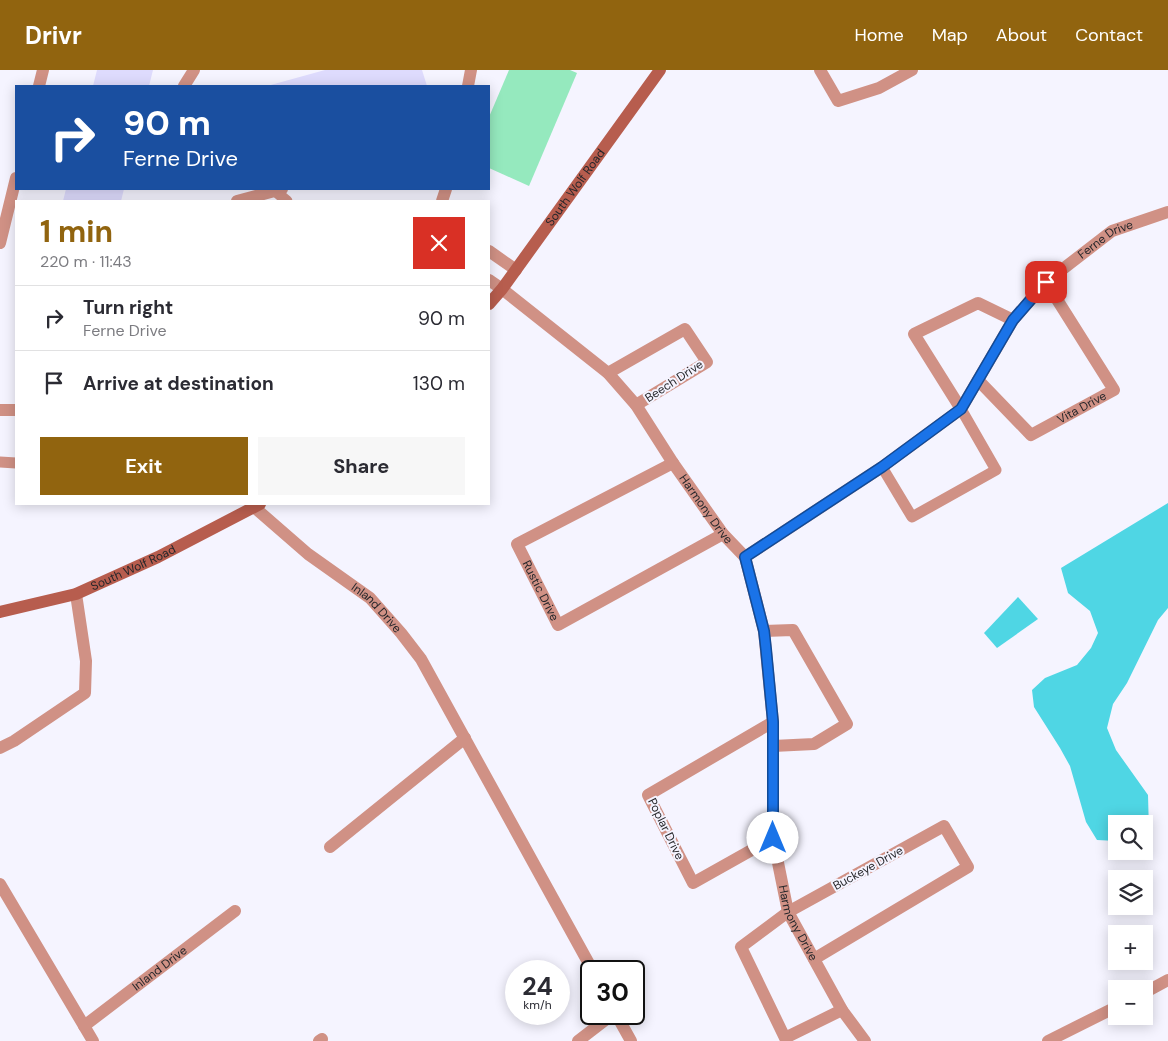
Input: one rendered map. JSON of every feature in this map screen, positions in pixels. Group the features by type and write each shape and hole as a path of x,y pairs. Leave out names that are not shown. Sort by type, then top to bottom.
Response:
{"main road":[{"name":"South Wolf Road","path":"490,303 516,270 660,70"},
{"name":"South Wolf Road","path":"0,612 76,594 158,558 257,506"}],"street":[{"path":"39,85 43,70"},
{"path":"185,85 194,70"},
{"path":"468,85 471,70"},
{"path":"820,70 838,101 880,88 912,70"},
{"path":"0,243 15,182"},
{"path":"240,200 278,190"},
{"name":"Ferne Drive","path":"745,557 882,467 961,409 1013,320 1046,282 1112,231 1168,212"},
{"path":"490,252 516,270"},
{"name":"Harmony Drive","path":"490,281 608,373 636,405 673,463 723,534 745,557 764,631 773,722 773,838 788,912 842,1010 865,1041"},
{"name":"Vita Drive","path":"978,380 1031,435 1114,390 1046,282"},
{"path":"961,409 914,334 978,303 1013,320"},
{"name":"Beech Drive","path":"608,373 685,329 707,362 636,405"},
{"path":"0,410 15,410"},
{"name":"Rustic Drive","path":"673,463 517,544 558,625 723,534"},
{"name":"Inland Drive","path":"257,506 308,554 370,598 402,633 421,659 586,960"},
{"path":"0,748 14,741 85,693 86,661 76,594"},
{"path":"764,631 793,630 847,724 814,744 773,746"},
{"name":"Poplar Drive","path":"773,722 648,795 693,883 773,838"},
{"path":"330,847 465,738"},
{"name":"Buckeye Drive","path":"814,959 968,868 944,826 788,912 741,947 785,1038 842,1010"},
{"path":"0,884 93,1041"},
{"name":"Inland Drive","path":"84,1026 235,911"},
{"path":"1153,988 1168,980"},
{"path":"1048,1041 1108,1010"},
{"path":"578,1041 599,1025"},
{"path":"621,1025 631,1041"}],"lane":[{"path":"278,190 286,200"},
{"path":"882,467 912,517 996,470 961,409"},
{"path":"0,462 15,463"}],"green space":[{"path":"509,70 570,70 577,73 529,186 490,168 490,115"}],"water":[{"path":"1168,503 1168,608 1158,620 1127,683 1113,704 1107,728 1116,750 1148,795 1149,815 1108,815 1108,841 1097,840 1086,822 1070,766 1034,707 1032,690 1045,678 1077,665 1091,648 1098,633 1090,611 1068,593 1061,568"},
{"path":"1018,597 1038,619 997,648 984,633"}],"building":[{"path":"97,70 153,70 149,85 93,85"},
{"path":"325,70 422,70 427,85 271,85"},
{"path":"66,190 124,190 121,200 63,200"}],"route":[{"path":"773,838 773,722 766,649 764,631 745,557 882,467 961,409 1013,320 1046,282"}]}
